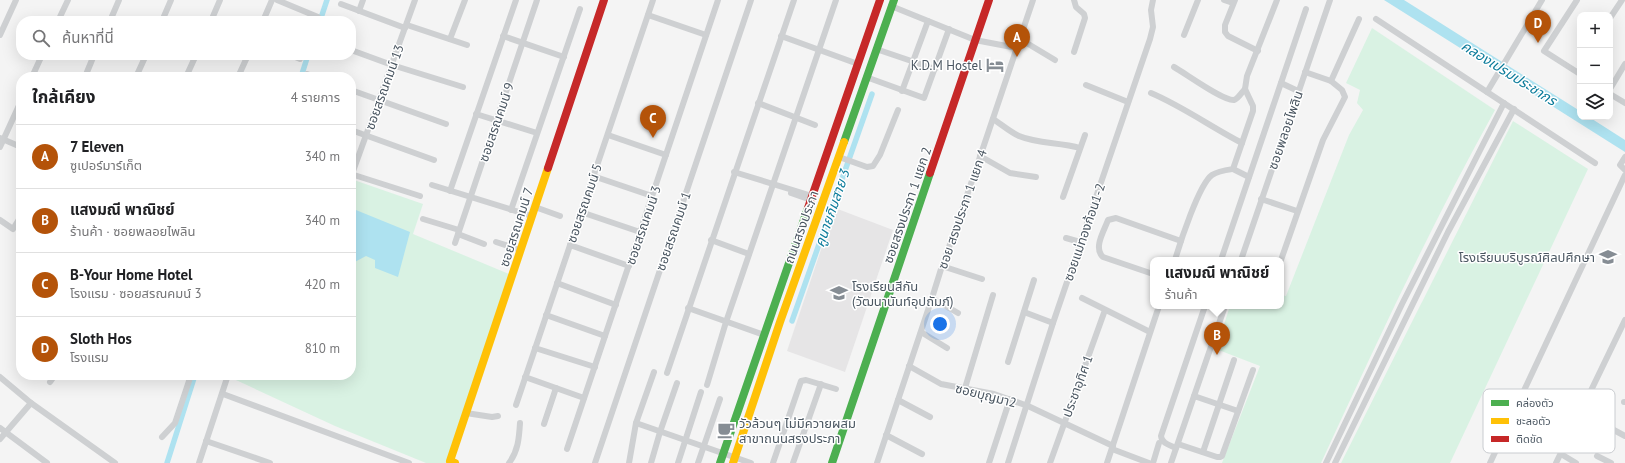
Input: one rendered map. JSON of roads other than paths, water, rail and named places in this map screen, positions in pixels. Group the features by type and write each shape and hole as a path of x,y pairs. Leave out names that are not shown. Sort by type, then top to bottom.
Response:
{"street":[{"path":"0,35 16,0"},
{"path":"60,16 68,0"},
{"path":"112,16 119,0"},
{"path":"164,16 171,0"},
{"path":"213,16 220,0"},
{"path":"265,16 272,0"},
{"path":"277,0 316,16"},
{"path":"359,11 363,0"},
{"name":"ซอยสรณคมน์ 13","path":"356,164 415,0"},
{"path":"450,39 465,0"},
{"path":"450,191 516,0"},
{"name":"ซอยสรณคมน์ 9","path":"455,243 537,0"},
{"name":"ซอยสรณคมน์ 7","path":"452,462 466,413 604,0"},
{"name":"ซอยสรณคมน์ 5","path":"516,405 653,0"},
{"name":"ซอยสรณคมน์ 3","path":"567,449 718,0"},
{"name":"ซอยสรณคมน์ 1","path":"595,463 751,0"},
{"path":"667,373 734,172 794,0"},
{"path":"706,385 772,185 836,0"},
{"name":"ถนนสรงประภา","path":"720,463 880,0"},
{"name":"ซอยสรงประภา 1 แยก 2","path":"832,463 989,0"},
{"name":"ซอย สรงประภา 1 แยก 4","path":"877,463 942,266 1033,0"},
{"path":"1074,0 1076,8 1084,14 1085,18 1074,52"},
{"name":"ซอยแม่ทองก้อน1-2","path":"1008,463 1028,406 1053,323 1080,242 1152,32 1151,10 1153,0"},
{"path":"1184,35 1198,0"},
{"path":"1224,0 1234,2 1225,25 1225,32 1228,36 1258,52"},
{"path":"1174,67 1214,92 1231,100 1237,98 1245,89 1247,76 1258,52 1277,0"},
{"name":"ซอยพลอยไพลิน","path":"1242,257 1330,0"},
{"path":"1487,92 1542,0"},
{"path":"1577,0 1544,51 1577,70"},
{"path":"1613,14 1622,0"},
{"path":"893,3 928,21 975,40 1017,48"},
{"name":"ถนนสรงประภา","path":"734,460 780,322 840,160 866,77 893,3"},
{"path":"341,4 467,45"},
{"path":"511,210 580,9"},
{"path":"1222,257 1306,9"},
{"path":"648,15 706,35"},
{"path":"1331,81 1359,19"},
{"path":"1376,19 1595,163"},
{"path":"902,91 928,21"},
{"path":"866,77 924,98 949,29"},
{"path":"503,36 564,57"},
{"path":"782,36 858,64"},
{"path":"1020,38 1055,60"},
{"path":"876,49 935,69"},
{"path":"356,52 392,65 463,87"},
{"path":"34,72 40,60"},
{"path":"87,72 92,60"},
{"path":"138,72 144,60"},
{"path":"188,72 194,60"},
{"path":"240,72 246,60"},
{"path":"1613,84 1625,64"},
{"path":"1282,257 1323,140 1345,97 1342,90 1331,81 1305,72"},
{"path":"1281,84 1298,92"},
{"path":"1086,85 1128,102"},
{"path":"1233,169 1253,110 1253,106 1245,89"},
{"path":"356,92 446,124"},
{"path":"1151,93 1166,99 1219,131 1242,142"},
{"path":"1613,96 1625,103"},
{"path":"1326,463 1386,337 1504,103"},
{"path":"758,104 815,124"},
{"path":"1336,463 1456,216 1514,109"},
{"path":"0,147 1,139 16,110"},
{"path":"825,160 840,160 867,167 873,166 880,155 898,110"},
{"path":"476,114 537,133"},
{"path":"993,119 1018,136 1067,144 1080,148"},
{"path":"356,132 434,160"},
{"path":"608,135 666,155"},
{"path":"1063,197 1085,136"},
{"path":"1,139 16,145"},
{"path":"980,156 1010,173 1036,177"},
{"path":"1624,158 1620,165 1625,170"},
{"path":"1176,257 1194,206 1210,176 1233,169 1249,177"},
{"path":"734,172 811,198"},
{"path":"356,175 420,196"},
{"path":"1525,389 1625,175"},
{"path":"593,176 652,196"},
{"path":"432,185 532,216"},
{"path":"1261,199 1298,210"},
{"path":"535,207 560,216"},
{"path":"581,212 640,232"},
{"path":"1448,212 1456,216"},
{"path":"1150,273 1103,257 1100,254 1098,246 1108,220 1116,218 1181,241"},
{"path":"422,219 459,232 484,244"},
{"path":"0,220 11,228 16,227"},
{"path":"1066,238 1080,242"},
{"path":"711,240 750,254"},
{"path":"496,242 521,250"},
{"path":"570,245 629,266"},
{"path":"942,266 982,279"},
{"path":"1008,362 1034,280"},
{"path":"557,283 616,305"},
{"path":"965,388 993,295"},
{"path":"932,298 958,314"},
{"path":"1082,298 1150,332"},
{"path":"688,308 764,335"},
{"path":"1107,463 1158,309"},
{"path":"1204,309 1161,436 1161,440 1164,443 1203,452 1220,458 1253,370"},
{"path":"1171,463 1224,309"},
{"name":"ประชาอุทิศ 1","path":"1050,463 1105,310"},
{"path":"1024,312 1053,323"},
{"path":"546,315 605,336"},
{"path":"1592,389 1625,320"},
{"path":"921,332 947,348"},
{"path":"1386,337 1394,341"},
{"path":"535,348 594,367"},
{"path":"1203,452 1234,360"},
{"name":"ซอยบุญมา2","path":"909,366 941,384 1010,399 1028,406 1064,422 1113,448 1149,463"},
{"path":"629,463 636,423 654,372"},
{"path":"0,377 31,402 115,463"},
{"path":"525,377 584,398"},
{"path":"162,437 175,423 189,380"},
{"path":"199,463 227,380"},
{"path":"773,463 801,381 806,380 836,389"},
{"path":"651,463 677,383"},
{"path":"793,463 821,384"},
{"path":"544,424 556,388"},
{"path":"678,463 701,392"},
{"path":"223,394 396,461 409,463"},
{"path":"1194,396 1238,411"},
{"path":"698,463 720,399"},
{"path":"989,463 1010,399"},
{"path":"898,400 930,417"},
{"path":"0,439 31,402"},
{"path":"466,413 498,416"},
{"path":"509,463 514,456 518,444 520,423"},
{"path":"636,423 723,454 734,460 751,463"},
{"path":"0,428 47,463"},
{"path":"1615,431 1625,436"},
{"path":"886,435 922,454"},
{"path":"206,441 270,463"},
{"path":"1152,463 1159,443"},
{"path":"1334,446 1342,450"},
{"path":"1490,463 1495,453"},
{"path":"1556,463 1561,454 1576,463"},
{"path":"1597,456 1611,463"}],"water":[{"name":"คลองเปรมประชากร","path":"1384,0 1404,0 1577,109 1577,120 1594,120 1625,140 1625,152"},
{"path":"356,210 410,232 398,277 375,268 375,260 366,256 356,261"}],"waterway":[{"path":"322,16 327,0"},
{"path":"303,72 306,60"},
{"name":"คูนายกิมสาย 3","path":"792,321 872,94"},
{"path":"167,463 193,380"}],"place":[{"name":"Sloth Hos","path":"1538,43"},
{"name":"7 Eleven","path":"1017,57"},
{"name":"K.D.M Hostel","path":"995,65"},
{"name":"B-Your Home Hotel","path":"653,138"},
{"name":"โรงเรียนบริบูรณ์ศิลปศึกษา","path":"1608,257"},
{"name":"โรงเรียนสีกัน (วัฒนานันท์อุปถัมภ์)","path":"839,293"},
{"name":"แสงมณี พาณิชย์","path":"1217,355"},
{"name":"วัวล้วนๆ ไม่มีควายผสม สาขาถนนสรงประภา","path":"726,430"}]}
